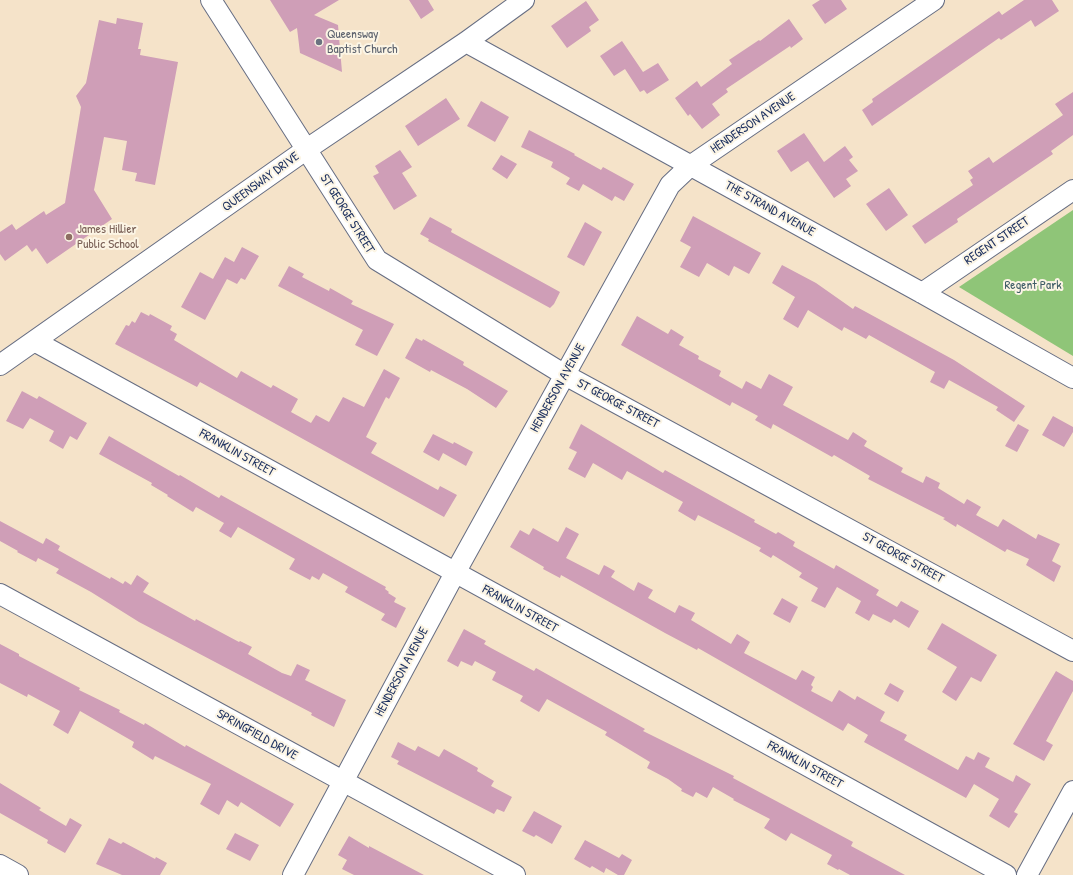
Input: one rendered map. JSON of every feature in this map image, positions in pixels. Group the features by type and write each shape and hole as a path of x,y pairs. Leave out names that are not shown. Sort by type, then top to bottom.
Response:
{"street":[{"name":"ST GEORGE STREET","path":"211,0 377,260 565,375 1073,650"},
{"name":"QUEENSWAY DRIVE","path":"0,365 36,342 307,149 466,42 524,0"},
{"name":"HENDERSON AVENUE","path":"293,875 455,573 670,185 690,166 934,0"},
{"name":"THE STRAND AVENUE","path":"466,42 922,293 1073,378"},
{"name":"REGENT STREET","path":"922,293 1073,190"},
{"name":"FRANKLIN STREET","path":"36,342 1006,875"},
{"name":"SPRINGFIELD DRIVE","path":"0,594 515,875"},
{"path":"1027,875 1073,791"},
{"path":"0,865 18,875"}],"green space":[{"name":"Regent Park","path":"1073,210 1073,356 959,287"}],"building":[{"name":"Queensway Baptist Church","path":"270,0 339,0 314,15 338,25 342,72 300,53 297,28 290,32"},
{"path":"409,0 428,0 434,10 421,19"},
{"path":"820,0 841,0 847,9 825,24 812,5"},
{"path":"1024,0 1052,0 1059,11 1035,27 1031,20 1001,40 999,38 872,126 862,110 873,102 872,99 999,11 1002,15"},
{"path":"586,1 599,20 589,27 591,31 567,48 551,26"},
{"path":"117,18 143,23 138,49 141,49 140,55 178,62 155,185 135,181 137,173 122,170 127,141 104,137 94,190 112,219 47,264 36,248 32,252 27,245 5,261 0,254 0,232 12,224 16,230 44,211 46,215 65,203 81,107 76,96 86,83 99,20 116,24"},
{"path":"789,19 803,39 791,48 790,46 726,89 728,92 712,104 720,115 702,129 690,114 688,116 675,98 697,81 701,87 732,64 729,60 759,40 760,41"},
{"path":"622,41 643,72 658,63 669,80 647,94 644,90 640,92 625,69 614,76 600,56"},
{"path":"1073,92 1073,135 1051,151 1053,154 957,219 958,222 925,244 912,226 973,185 970,180 973,178 968,171 989,157 993,163 1063,115 1055,104"},
{"path":"446,98 460,119 418,146 405,126"},
{"path":"481,101 509,117 495,142 467,126"},
{"path":"529,130 575,154 574,155 601,170 603,167 634,184 624,201 615,196 612,201 583,184 579,191 566,184 570,178 551,167 553,162 521,147"},
{"path":"804,133 824,162 845,146 853,157 849,160 858,171 846,179 851,186 834,198 808,161 791,172 777,151"},
{"path":"400,150 412,167 402,173 417,196 394,210 373,176 379,173 375,166"},
{"path":"501,155 517,164 507,179 492,169"},
{"path":"889,188 908,215 886,231 866,204"},
{"path":"693,216 761,253 749,274 734,266 729,276 707,263 699,277 680,267 691,247 680,241"},
{"path":"430,217 452,229 451,232 560,292 554,304 550,308 428,241 429,239 420,234"},
{"path":"585,222 602,232 584,266 567,257"},
{"path":"242,247 259,256 245,280 241,278 237,284 227,279 205,320 181,307 200,272 213,279 225,257 234,262"},
{"path":"782,265 816,283 853,309 855,306 954,360 1025,406 1014,422 996,410 998,407 949,380 944,389 930,382 935,372 869,335 866,339 844,327 842,331 808,310 798,328 783,319 795,297 772,283"},
{"path":"289,266 304,274 302,277 329,291 330,288 353,301 351,304 394,324 377,356 355,345 363,330 278,286"},
{"path":"141,312 149,316 150,314 172,326 170,330 177,334 174,340 237,378 241,371 271,388 273,385 298,399 291,412 311,423 316,415 329,422 343,397 364,407 384,369 400,378 389,399 386,397 366,437 377,443 371,453 438,490 440,486 457,495 444,517 200,382 197,387 115,344 126,325 129,326 132,321 135,323"},
{"path":"637,316 668,334 671,329 684,337 679,345 699,356 698,359 721,371 719,376 742,389 746,381 761,389 769,374 793,387 783,405 848,440 853,432 867,441 864,446 903,468 901,472 923,483 926,476 940,483 938,488 964,504 967,499 981,507 976,515 998,527 1003,519 1036,539 1038,534 1060,544 1052,561 1061,566 1054,582 1026,565 1029,559 1007,549 1005,552 957,524 956,527 943,519 945,518 868,479 870,476 834,455 832,457 773,424 771,429 755,420 758,416 732,402 730,406 621,345"},
{"path":"416,338 422,341 423,339 464,362 463,365 508,391 496,408 467,389 431,370 430,372 405,358"},
{"path":"22,391 37,399 39,396 87,423 77,440 70,436 63,449 49,441 54,431 30,418 23,429 6,421"},
{"path":"1053,416 1073,427 1073,432 1064,447 1042,435"},
{"path":"581,424 663,473 665,470 755,520 754,522 776,534 778,532 795,542 793,546 834,569 836,565 879,590 876,595 897,607 901,601 919,611 909,628 894,619 891,623 873,614 869,621 855,613 861,601 837,587 825,608 811,601 818,588 799,577 802,573 773,555 771,558 759,551 761,548 698,515 695,521 678,511 683,502 627,471 622,480 593,463 585,478 568,469 577,452 569,448"},
{"path":"1018,424 1029,430 1017,452 1005,446"},
{"path":"433,434 453,444 454,442 473,452 466,466 443,453 439,461 423,452"},
{"path":"109,436 219,498 221,495 386,587 385,589 389,592 388,593 396,598 394,602 406,608 396,628 381,620 385,614 345,592 348,587 323,573 319,580 312,576 310,580 289,569 295,559 238,527 231,538 219,531 224,523 196,507 193,512 151,485 152,483 99,454"},
{"path":"0,521 43,544 46,538 60,546 58,550 110,579 111,577 123,584 125,581 131,585 137,575 149,583 143,592 195,621 196,619 239,642 240,641 252,647 248,654 282,673 291,676 297,664 310,670 305,680 346,700 334,727 311,715 312,713 139,622 91,592 56,573 59,569 38,558 36,562 17,552 18,551 0,541"},
{"path":"566,527 579,534 566,558 599,575 604,565 615,571 611,577 634,591 638,582 653,590 648,598 675,613 679,605 695,613 691,620 731,644 737,634 750,642 744,653 796,680 802,670 815,677 811,685 813,687 811,691 832,702 839,690 855,700 857,696 885,712 880,721 907,735 904,740 958,770 966,756 974,760 978,752 990,758 985,767 1013,782 1016,775 1031,784 1014,812 1018,814 1009,828 989,816 999,799 974,784 966,798 864,742 868,735 848,723 843,731 698,648 697,650 665,633 561,575 560,578 543,569 544,567 510,547 520,530 529,535 533,528 558,542"},
{"path":"782,598 798,607 790,623 773,614"},
{"path":"942,623 997,655 981,682 971,677 956,701 942,692 957,667 927,649"},
{"path":"464,629 486,641 484,644 491,648 534,671 536,668 645,729 643,731 734,776 733,778 853,842 851,846 905,875 850,875 839,869 838,870 827,864 832,855 791,833 786,841 764,828 770,819 733,800 734,799 713,787 707,798 696,792 693,797 681,791 682,789 668,779 647,768 650,762 605,735 607,732 547,699 539,712 520,701 523,696 492,680 496,672 475,661 472,666 461,661 458,667 447,661"},
{"path":"0,644 19,654 19,656 80,688 79,690 120,710 119,712 144,725 145,723 185,747 186,745 294,804 280,827 241,802 238,807 227,800 219,815 200,804 211,784 155,756 153,760 132,747 134,742 80,711 68,734 53,725 60,711 28,694 27,697 0,683"},
{"path":"1056,671 1073,681 1073,691 1046,741 1053,745 1044,761 1013,744"},
{"path":"890,683 904,691 898,702 884,694"},
{"path":"398,742 415,751 418,746 439,757 444,749 478,768 477,771 494,781 491,786 512,797 504,812 497,809 494,814 397,764 399,761 391,757"},
{"path":"0,783 41,808 39,810 66,826 70,818 82,825 65,853 47,843 48,840 0,813"},
{"path":"534,811 562,826 552,844 536,835 534,837 522,831"},
{"path":"235,833 259,845 250,861 226,849"},
{"path":"349,836 369,848 369,846 424,875 354,875 342,869 347,860 338,855"},
{"path":"109,838 121,844 123,842 155,859 156,857 167,863 160,875 122,875 96,864"},
{"path":"585,840 619,858 622,854 632,860 624,875 618,875 606,868 604,873 592,866 590,868 574,859"}],"place":[{"name":"Queensway Baptist Church","path":"319,42"},
{"name":"James Hillier Public School","path":"69,237"}]}
